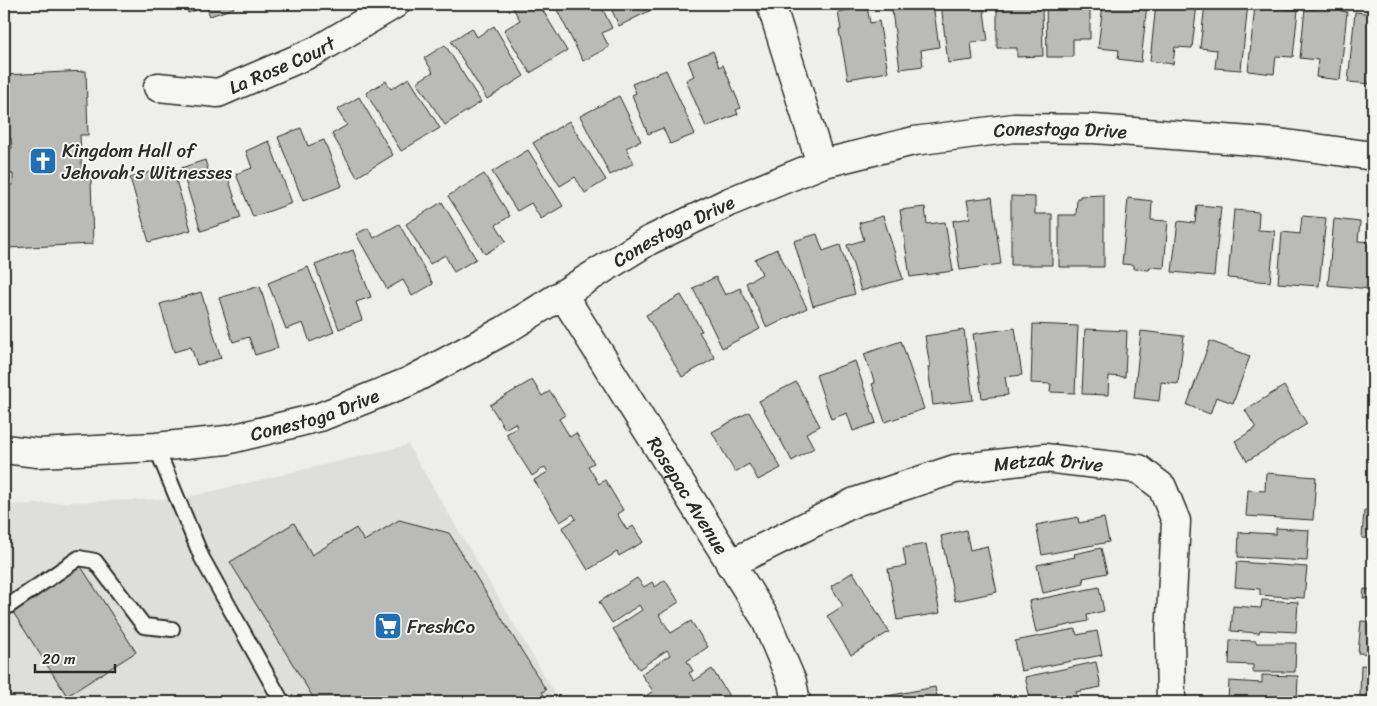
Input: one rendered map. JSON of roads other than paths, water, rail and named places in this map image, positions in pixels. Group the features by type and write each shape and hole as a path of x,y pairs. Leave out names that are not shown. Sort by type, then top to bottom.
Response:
{"street":[{"name":"La Rose Court","path":"158,87 218,93 316,51 395,4"},
{"path":"771,4 821,164"},
{"name":"Conestoga Drive","path":"4,449 38,453 156,447 227,440 320,416 408,382 505,330 648,241 730,202 821,164 914,141 1014,128 1094,129 1278,143 1373,156"},
{"name":"Rosepac Avenue","path":"563,295 765,618 792,682 796,702"},
{"name":"Metzak Drive","path":"730,564 855,502 955,469 1046,458 1139,469 1162,487 1176,521 1170,635 1171,702"}],"lane":[{"path":"156,447 202,558 282,702"},
{"path":"4,609 79,558 95,561 144,626 172,629"}],"place":[{"name":"Kingdom Hall of Jehovah's Witnesses","path":"43,161"},
{"name":"FreshCo","path":"388,626"}]}
